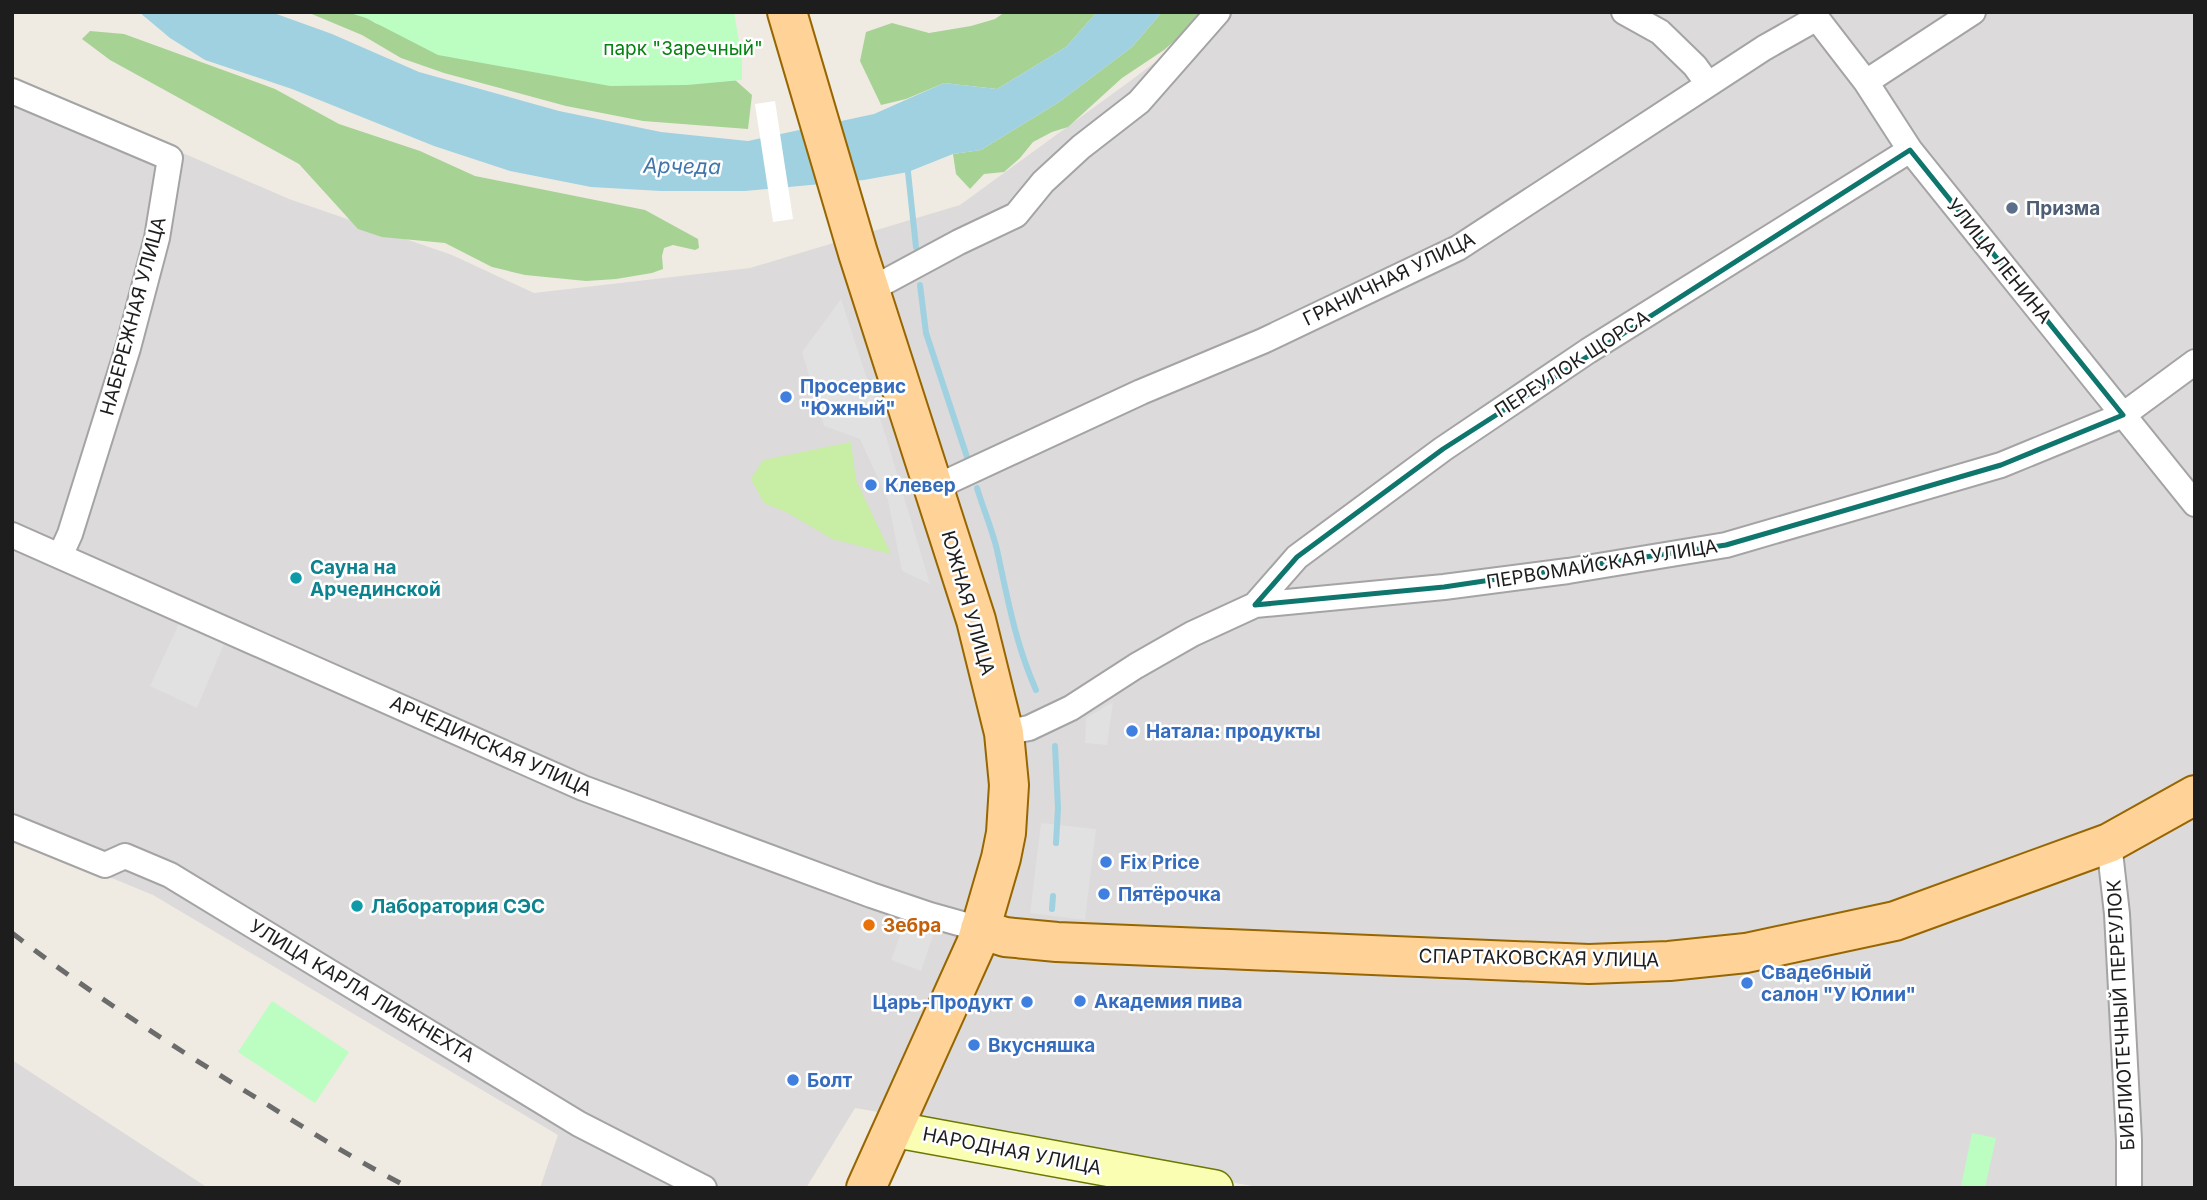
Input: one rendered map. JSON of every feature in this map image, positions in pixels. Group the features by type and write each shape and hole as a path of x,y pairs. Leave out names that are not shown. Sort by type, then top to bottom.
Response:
{"main road":[{"name":"ЮЖНАЯ УЛИЦА","path":"787,12 858,253 976,620 1004,733 1010,785 1006,833 995,882 976,943 866,1188"},
{"name":"СПАРТАКОВСКАЯ УЛИЦА","path":"980,929 1005,937 1057,942 1589,964 1669,961 1746,953 1895,921 2109,843 2195,795"}],"street":[{"path":"870,290 1016,215 1043,182 1139,102 1218,12"},
{"path":"1624,12 1660,33 1695,66 1708,84"},
{"path":"1866,82 1973,12"},
{"name":"ГРАНИЧНАЯ УЛИЦА","path":"934,488 1141,392 1263,341 1458,248 1815,15"},
{"name":"УЛИЦА ЛЕНИНА","path":"1815,15 1866,82 1910,150 2195,504"},
{"name":"НАБЕРЕЖНАЯ УЛИЦА","path":"12,91 170,158 157,238 128,348 70,534 60,556"},
{"name":"ПЕРЕУЛОК ЩОРСА","path":"1255,605 1297,557 1443,449 1588,351 1910,150"},
{"name":"ПЕРВОМАЙСКАЯ УЛИЦА","path":"1004,733 1029,728 1071,708 1192,634 1255,605 1444,587 1568,571 1726,545 2001,465 2123,415 2195,362"},
{"name":"АРЧЕДИНСКАЯ УЛИЦА","path":"12,535 583,788 871,895 980,929"},
{"name":"УЛИЦА КАРЛА ЛИБКНЕХТА","path":"12,827 105,865 125,856 170,875 579,1124 704,1188"},
{"name":"БИБЛИОТЕЧНЫЙ ПЕРЕУЛОК","path":"2109,843 2117,914 2129,1140 2129,1188"},
{"name":"НАРОДНАЯ УЛИЦА","path":"892,1129 1215,1188"}],"highlighted area":[{"path":"1910,150 2123,415 2001,465 1726,545 1444,587 1255,605 1297,557 1443,449"}],"shaded area":[{"path":"1209,12 2195,12 2195,1188 1264,1188 899,1124 902,1116 855,1108 806,1188 540,1188 558,1135 153,895 12,837 12,79 289,199 452,255 534,293 750,268 960,205 1193,33"},
{"path":"841,299 930,584 902,571 888,500 860,439 824,426 802,352"},
{"path":"184,613 229,632 197,708 150,686"},
{"path":"1113,702 1107,745 1085,743 1086,718"},
{"path":"1041,823 1096,829 1085,920 1030,913"},
{"path":"908,914 937,924 921,971 891,960"},
{"path":"12,1060 208,1188 12,1188"}],"green space":[{"path":"307,12 360,12 375,23 467,57 725,71 752,95 748,129 643,121 566,106 444,73 401,58 362,35"},
{"name":"парк \"Заречный\"","path":"347,12 734,12 742,59 742,80 687,85 610,86 438,55 366,18"},
{"path":"1005,12 1097,12 1066,47 997,89 944,83 906,99 881,105 860,61 866,32 892,23 929,33 971,26 995,19"},
{"path":"1162,12 1203,12 1164,50 1122,78 1068,127 1033,142 1004,172 984,174 970,189 956,174 953,154 981,150 1059,102 1132,47"},
{"path":"90,31 124,34 275,89 339,124 420,151 475,176 645,210 698,239 699,248 695,250 673,245 664,248 663,269 652,273 586,281 525,275 492,267 445,243 382,237 358,229 299,164 110,60 82,39"},
{"path":"851,442 856,480 891,554 832,539 788,513 764,503 751,479 763,460"},
{"path":"272,1001 349,1052 315,1103 238,1052"},
{"path":"1972,1133 1996,1138 1985,1188 1961,1186"}],"water":[{"name":"Арчеда","path":"139,12 271,12 332,34 419,72 559,111 661,132 748,141 874,114 944,83 997,89 1066,47 1097,12 1162,12 1132,47 1059,102 981,150 953,154 908,172 864,180 745,191 661,191 591,187 510,171 434,146 292,89 205,60 170,38"}],"pier":[{"path":"775,101 793,219 773,222 755,104"}],"waterway":[{"path":"908,172 916,247"},
{"path":"920,285 926,333 967,457"},
{"path":"977,488 995,542 1017,638 1036,690"},
{"path":"1055,746 1058,808 1056,843"},
{"path":"1052,909 1053,896"}],"railway":[{"path":"12,933 189,1056 328,1142 410,1188"}],"place":[{"name":"Призма","path":"2012,208"},
{"name":"Просервис \"Южный\"","path":"786,397"},
{"name":"Клевер","path":"871,485"},
{"name":"Сауна на Арчединской","path":"296,578"},
{"name":"Натала: продукты","path":"1132,731"},
{"name":"Fix Price","path":"1106,862"},
{"name":"Пятёрочка","path":"1104,894"},
{"name":"Лаборатория СЭС","path":"357,906"},
{"name":"Зебра","path":"869,925"},
{"name":"Свадебный салон \"У Юлии\"","path":"1747,983"},
{"name":"Академия пива","path":"1080,1001"},
{"name":"Царь-Продукт","path":"1027,1002"},
{"name":"Вкусняшка","path":"974,1045"},
{"name":"Болт","path":"793,1080"}]}
